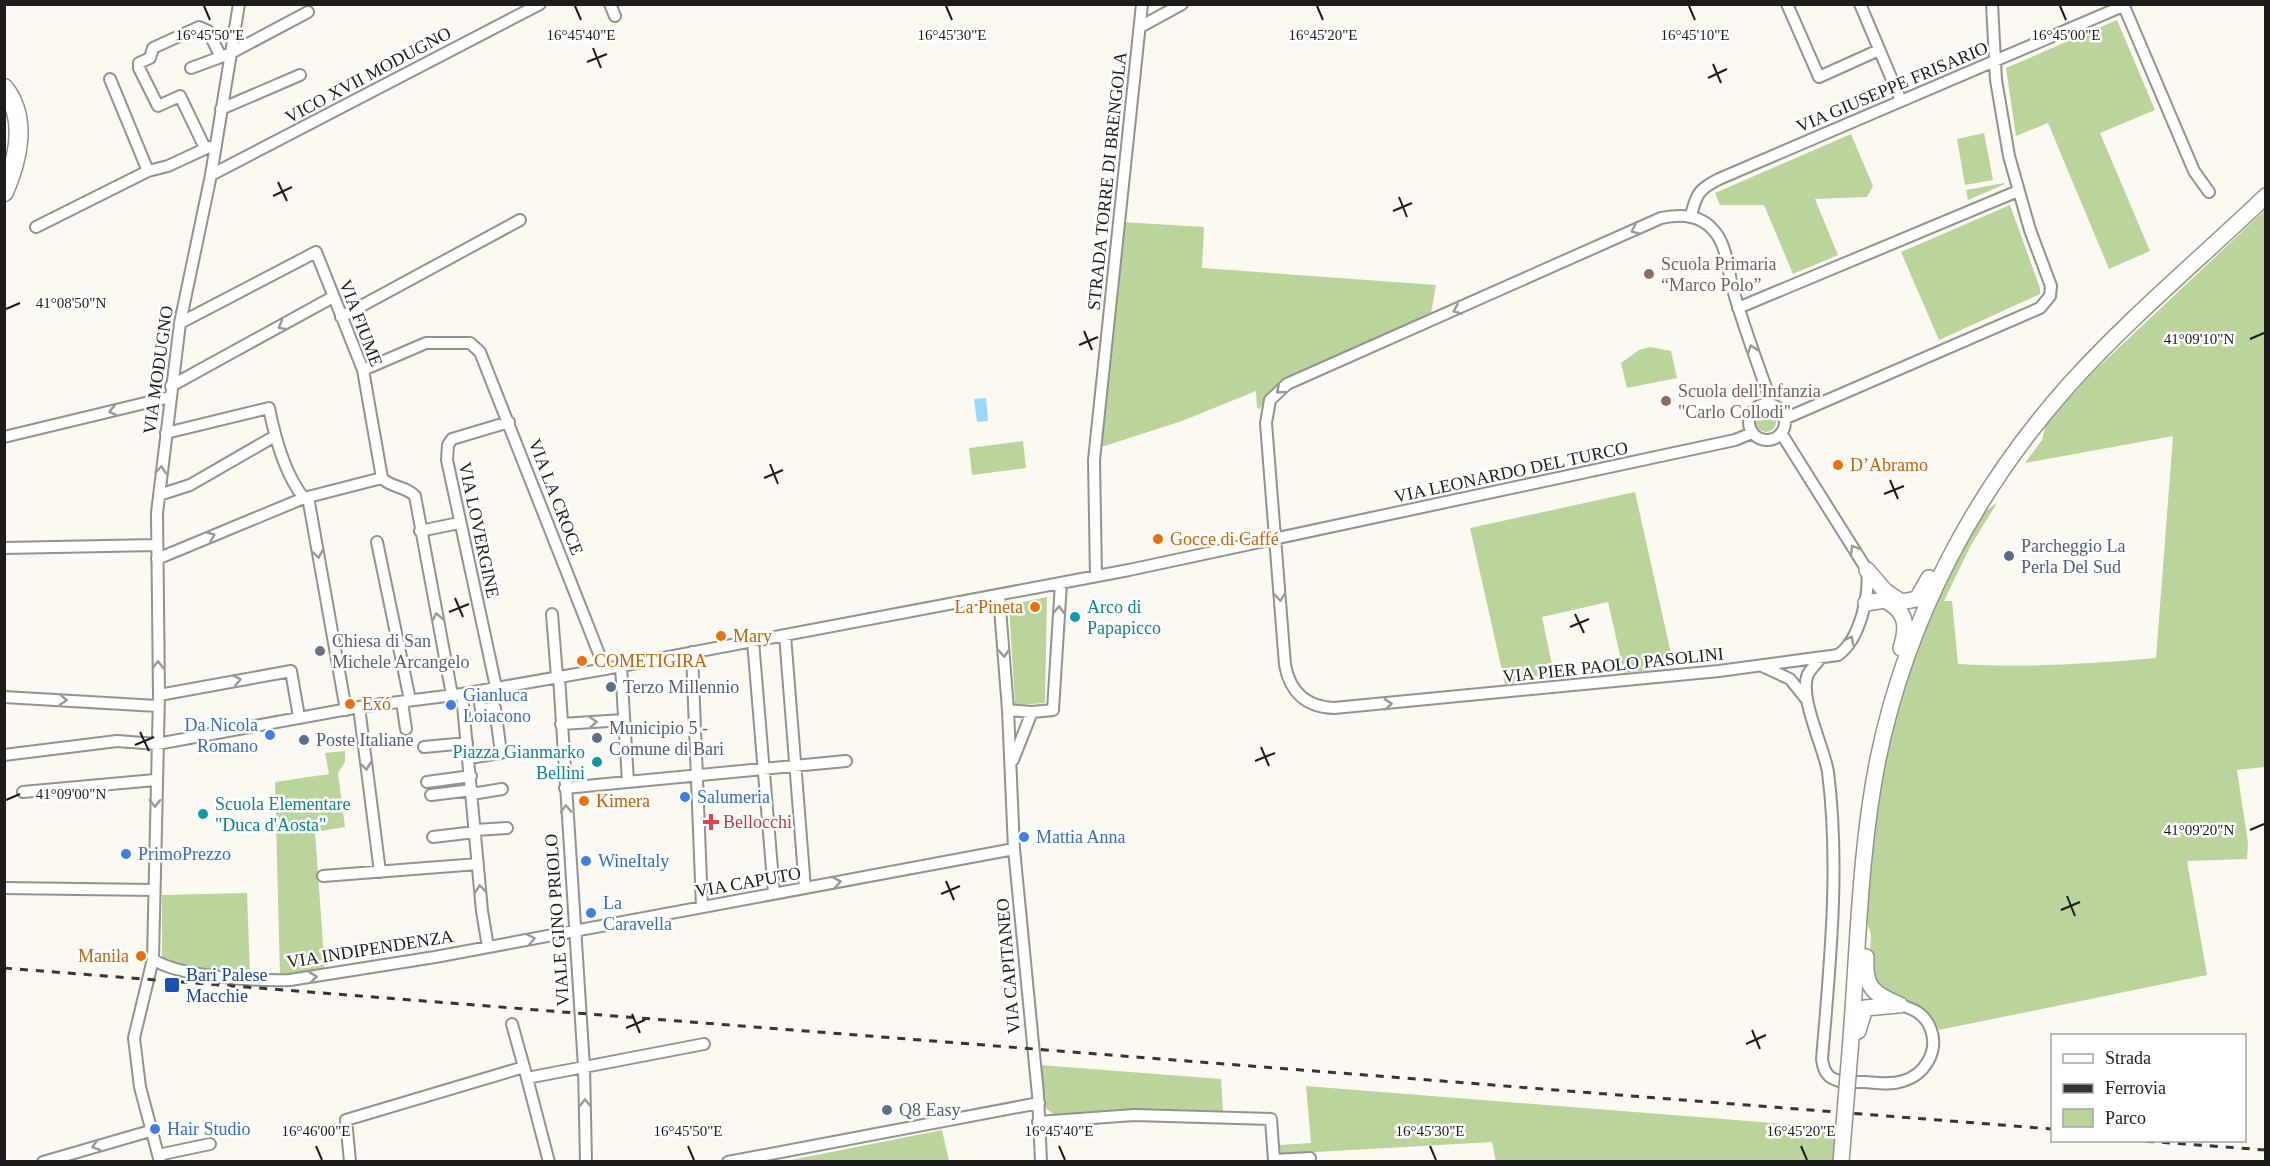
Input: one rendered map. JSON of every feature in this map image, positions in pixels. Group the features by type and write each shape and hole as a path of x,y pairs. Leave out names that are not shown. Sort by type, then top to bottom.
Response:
{"highway":[{"path":"4,88 10,95 18,124 18,150 7,183"}],"main road":[{"path":"1841,1161 1867,826 1878,759 1897,687 1914,638 1945,566 1994,480 2069,385 2262,199"},
{"path":"1867,570 1892,598 1901,602 1909,602 1922,593 1931,575 1945,566"},
{"path":"1866,603 1885,600 1895,605 1905,619 1905,637 1895,665 1897,687"},
{"path":"1860,920 1867,938 1865,973 1868,982 1875,992 1900,1005"},
{"path":"1850,1047 1861,1027 1865,1008 1900,1005"}],"street":[{"name":"VIA MODUGNO","path":"159,1158 140,1087 134,1038 153,959 158,701 156,545 159,495 180,323 211,175 222,109 225,56 239,4"},
{"name":"VICO XVII MODUGNO","path":"211,175 540,4"},
{"path":"610,4 615,16"},
{"name":"STRADA TORRE DI BRENGOLA","path":"1096,576 1094,460 1142,4"},
{"path":"1140,27 1182,4"},
{"path":"1787,4 1819,76 1880,50"},
{"path":"1860,4 1901,101"},
{"path":"1784,419 2046,303 2050,296 2051,286 2018,190 2003,126 1995,60 1992,4"},
{"path":"2123,5 2194,171 2209,192"},
{"name":"VIA GIUSEPPE FRISARIO","path":"1691,216 1695,199 1702,187 2123,5"},
{"path":"191,68 225,56 308,12"},
{"path":"205,148 180,96 158,106 138,68 139,63 150,58 153,48 199,27 208,31 225,56"},
{"path":"222,109 300,75"},
{"path":"110,79 148,171"},
{"path":"36,227 148,171 168,166 216,145"},
{"path":"1738,308 2018,190"},
{"path":"1691,216 1716,232 1723,247 1738,308 1768,393 1768,405"},
{"name":"VIA PIER PAOLO PASOLINI","path":"1691,216 1661,218 1280,389 1270,400 1266,423 1287,673 1299,696 1321,707 1398,703 1819,660 1844,651 1866,603 1869,587 1867,570"},
{"path":"341,317 520,220"},
{"name":"VIA FIUME","path":"180,323 316,252 363,370 382,478"},
{"path":"4,437 171,392 333,297"},
{"name":"VIA LA CROCE","path":"363,370 426,343 470,343 480,352 605,669"},
{"path":"1781,433 1769,440 1760,439 1752,433 1749,423 1752,413 1759,406 1768,405 1779,409 1784,419 1781,433 1867,570"},
{"path":"166,433 269,408 275,436 298,490 306,497 346,710"},
{"name":"VIA LOVERGINE","path":"496,687 447,459 448,445 452,439 509,422"},
{"name":"VIA LEONARDO DEL TURCO","path":"4,755 117,741 157,744 300,717 478,691 605,669 1096,576 1735,440 1752,433"},
{"path":"159,495 190,485 275,436"},
{"path":"157,559 306,497 382,478 387,484 411,492 415,496 420,531 467,742 488,947"},
{"path":"420,531 459,523"},
{"path":"377,542 406,701 406,729"},
{"path":"4,548 156,545"},
{"path":"1008,710 1032,712 1053,710 1061,583"},
{"name":"VIA CAPITANEO","path":"999,595 1008,710 1014,849 1039,1103 1041,1161"},
{"name":"VIALE GINO PRIOLO","path":"552,614 584,1067 586,1161"},
{"path":"785,635 805,888"},
{"path":"753,641 774,893"},
{"path":"692,652 702,907"},
{"path":"1819,660 1808,674 1806,683 1808,702 1827,766 1832,818 1834,927 1822,1059 1824,1070 1841,1082 1891,1083 1916,1075 1927,1064 1934,1040 1931,1029 1918,1012 1900,1005"},
{"path":"621,666 628,782"},
{"path":"1762,666 1790,680 1808,702"},
{"path":"4,697 158,701 291,672 300,717"},
{"path":"469,758 501,753 495,708 481,710 478,691"},
{"path":"359,708 380,872"},
{"path":"1011,766 1032,712"},
{"path":"561,724 624,720"},
{"path":"424,747 467,742"},
{"path":"565,788 846,761"},
{"path":"428,782 471,776"},
{"path":"23,792 155,780"},
{"path":"430,795 502,789"},
{"path":"433,837 507,828"},
{"name":"VIA CAPUTO","path":"488,947 1014,849"},
{"path":"323,876 478,864"},
{"path":"4,888 154,890"},
{"name":"VIA INDIPENDENZA","path":"153,959 162,966 185,972 266,981 325,975 488,947"},
{"path":"512,1024 522,1071 549,1161"},
{"path":"350,1161 346,1120 522,1071 584,1067 704,1044"},
{"path":"728,1161 1039,1103"},
{"path":"1038,1122 1134,1115 1271,1119 1274,1160 1310,1158"},
{"path":"43,1161 150,1131"},
{"path":"159,1158 210,1144"}],"green space":[{"path":"2117,20 2155,110 2100,133 2150,251 2109,269 2048,123 2016,136 2006,68"},
{"path":"1984,133 1993,180 1965,185 1957,139"},
{"path":"1851,134 1873,186 1867,197 1815,199 1838,255 1793,274 1764,205 1720,205 1715,193"},
{"path":"2005,184 1968,200 1966,190"},
{"path":"2010,205 2040,288 2040,294 1939,340 1901,252"},
{"path":"2265,210 2265,767 2237,770 2248,843 2247,859 2187,861 2207,975 1939,1030 1931,1016 1922,1008 1885,991 1877,983 1869,967 1871,935 1867,922 1880,788 1898,710 1924,634 1973,529 1984,514 1997,503 1971,545 1944,601 1952,601 1958,664 2057,665 2156,658 2173,436 2025,463 2042,440 2046,424 2093,372"},
{"path":"1122,222 1204,227 1202,268 1436,285 1431,313 1283,379 1267,393 1260,409 1257,408 1256,391 1182,421 1101,447"},
{"path":"1650,347 1671,351 1677,378 1627,388 1621,363 1639,350"},
{"path":"1766,412 1773,415 1776,422 1773,429 1766,432 1759,429 1756,422 1759,415"},
{"path":"1023,441 1026,468 972,475 969,448"},
{"path":"1635,492 1674,667 1624,673 1608,602 1542,617 1555,679 1505,684 1470,528"},
{"path":"1047,597 1045,703 1015,705 1009,605"},
{"path":"345,751 345,762 338,773 345,827 315,832 325,972 280,976 275,782 329,774 325,753"},
{"path":"247,893 250,974 191,969 162,957 162,895"},
{"path":"1040,1065 1221,1079 1223,1111 1130,1109 1056,1116 1044,1107"},
{"path":"1306,1086 1836,1128 1833,1162 1496,1162 1492,1142 1281,1154 1279,1145 1311,1143"},
{"path":"942,1130 949,1161 791,1161 791,1160"}],"water":[{"path":"986,398 988,421 977,422 974,399"}],"railway":[{"path":"4,968 2051,1129"},
{"path":"2157,1142 2266,1150"}],"place":[{"name":"Scuola Primaria “Marco Polo”","path":"1649,274"},
{"name":"Scuola dell'Infanzia \"Carlo Collodi\"","path":"1666,401"},
{"name":"D’Abramo","path":"1838,465"},
{"name":"Gocce di Caffé","path":"1158,539"},
{"name":"Parcheggio La Perla Del Sud","path":"2009,556"},
{"name":"La Pineta","path":"1035,607"},
{"name":"Arco di Papapicco","path":"1075,617"},
{"name":"Mary","path":"721,636"},
{"name":"Chiesa di San Michele Arcangelo","path":"320,651"},
{"name":"COMETIGIRA","path":"582,661"},
{"name":"Terzo Millennio","path":"611,687"},
{"name":"Exó","path":"350,704"},
{"name":"Gianluca Loiacono","path":"451,705"},
{"name":"Da Nicola Romano","path":"270,735"},
{"name":"Municipio 5 - Comune di Bari","path":"597,738"},
{"name":"Poste Italiane","path":"304,740"},
{"name":"Piazza Gianmarko Bellini","path":"597,762"},
{"name":"Salumeria","path":"685,797"},
{"name":"Kimera","path":"584,801"},
{"name":"Scuola Elementare \"Duca d'Aosta\"","path":"203,814"},
{"name":"Bellocchi","path":"711,822"},
{"name":"Mattia Anna","path":"1024,837"},
{"name":"PrimoPrezzo","path":"126,854"},
{"name":"WineItaly","path":"586,861"},
{"name":"La Caravella","path":"591,913"},
{"name":"Manila","path":"141,956"},
{"name":"Bari Palese Macchie","path":"172,985"},
{"name":"Q8 Easy","path":"887,1110"},
{"name":"Hair Studio","path":"155,1129"}]}
